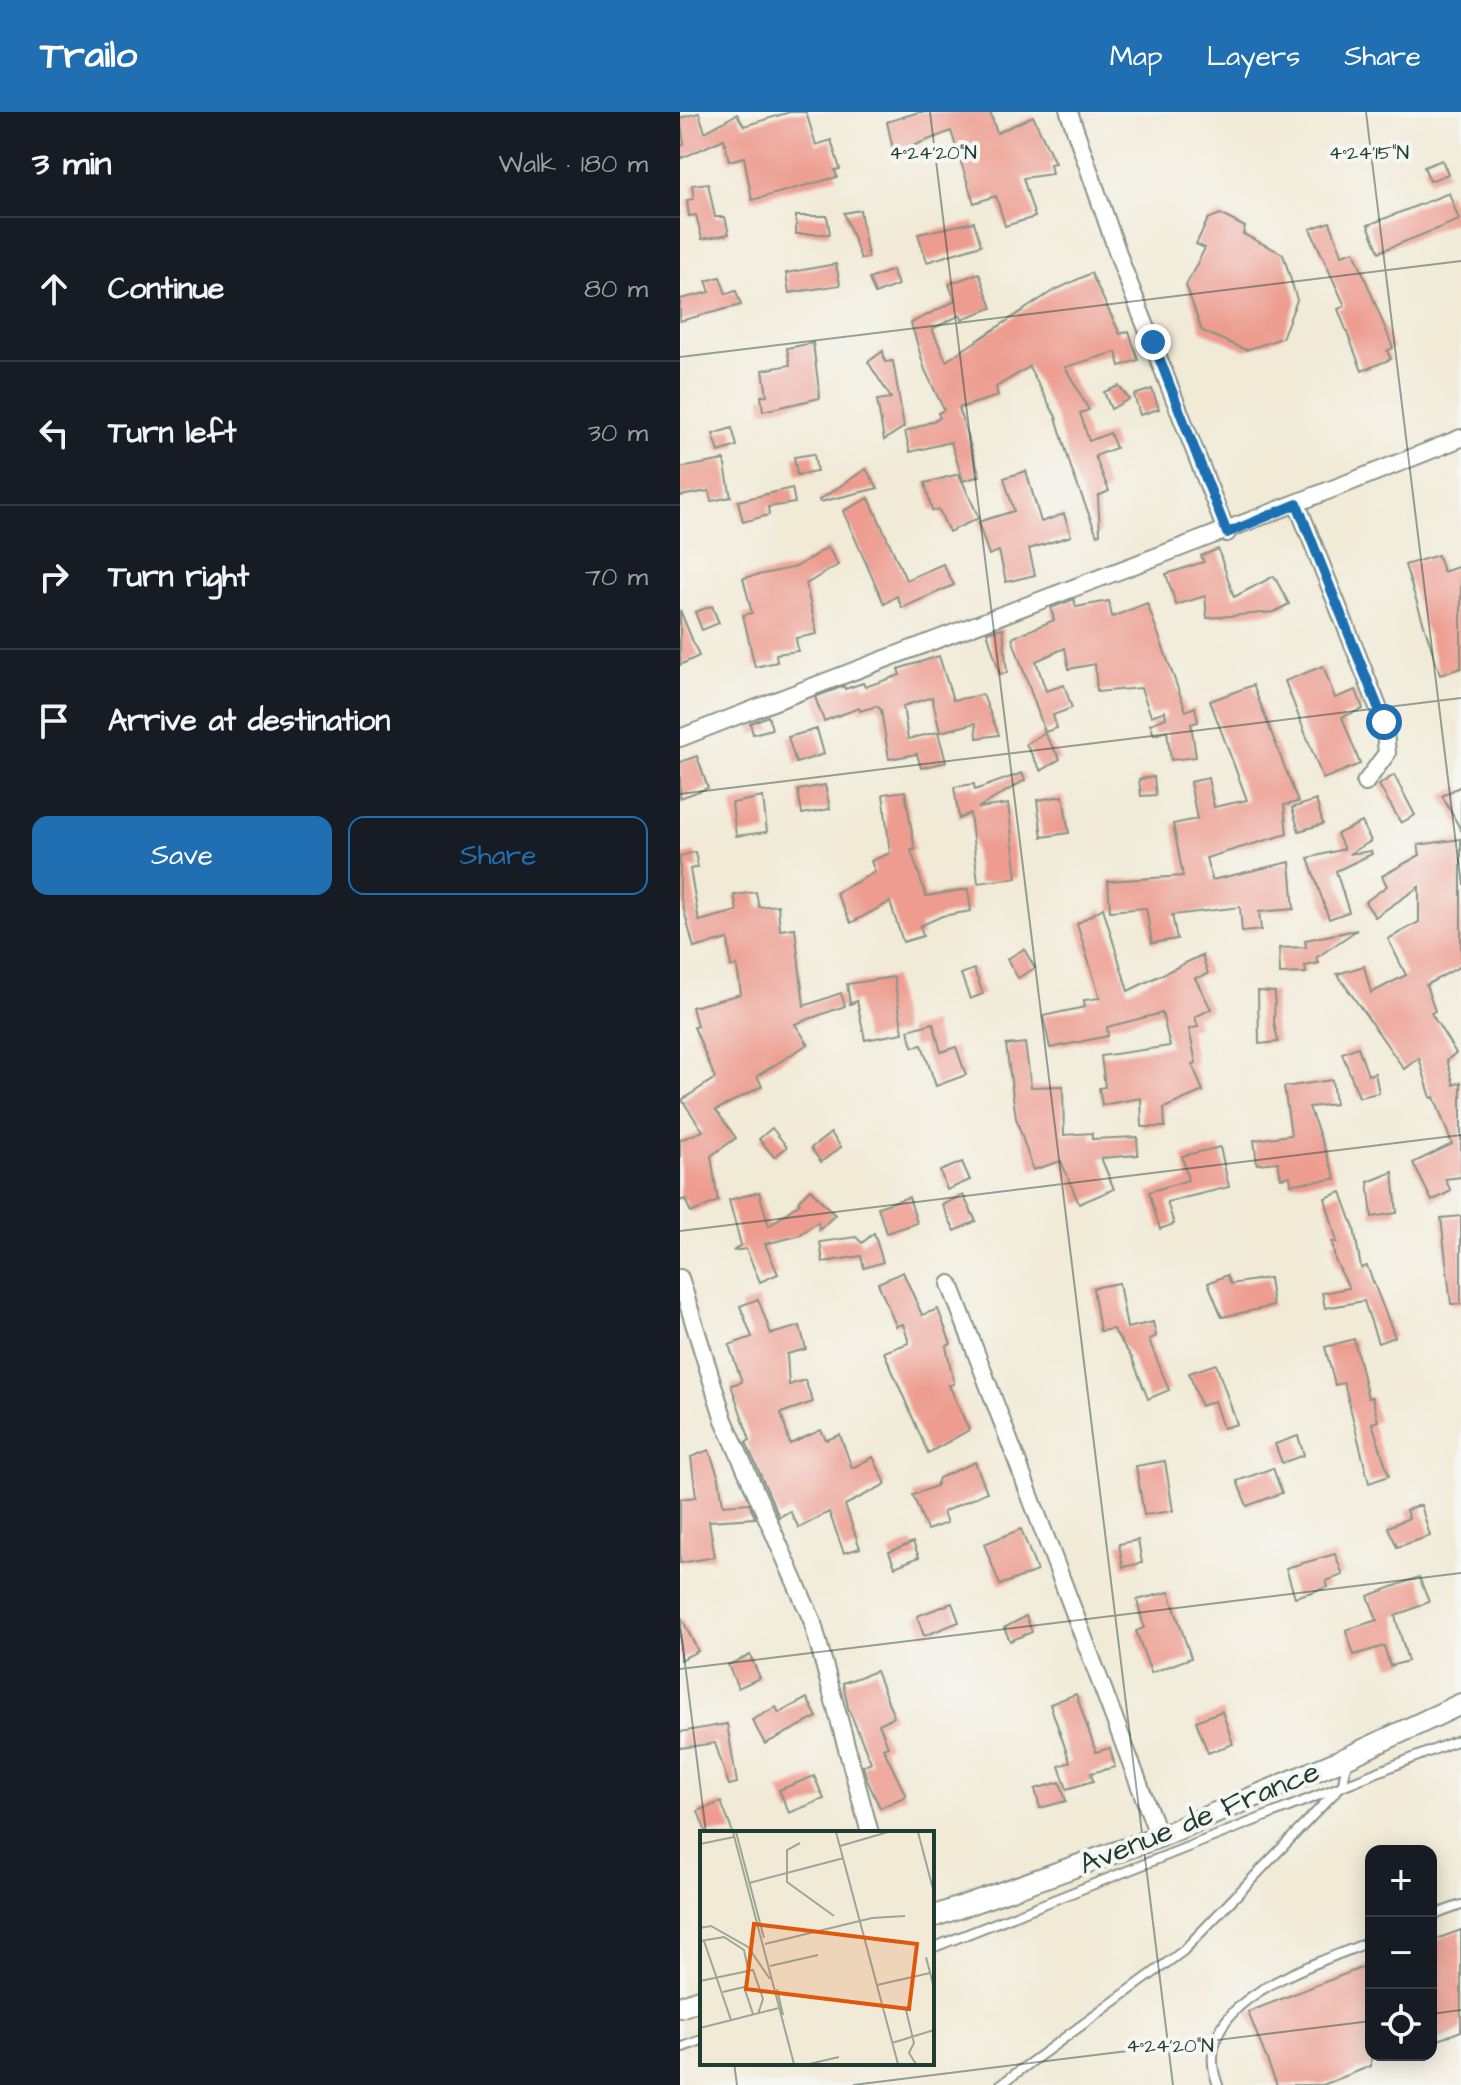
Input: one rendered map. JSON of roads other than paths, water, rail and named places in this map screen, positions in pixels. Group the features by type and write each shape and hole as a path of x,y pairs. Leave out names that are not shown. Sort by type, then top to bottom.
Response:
{"street":[{"path":"1069,112 1123,268 1227,533"},
{"path":"680,738 917,644 1227,533 1461,438"},
{"path":"1297,504 1384,722 1387,753 1365,783"},
{"path":"680,1278 724,1420 812,1620 869,1831"},
{"path":"950,1284 1159,1837"},
{"name":"Avenue de France","path":"934,1916 1159,1837 1348,1757 1461,1704"},
{"path":"680,2007 700,2000"}],"lane":[{"path":"934,1947 1461,1739"},
{"path":"1000,2085 1183,1951 1343,1784 1348,1757"},
{"path":"1437,1914 1461,1905"},
{"path":"1218,2085 1213,2072 1221,2029 1229,2014 1249,1994 1365,1944"},
{"path":"680,2048 700,2041"}]}
